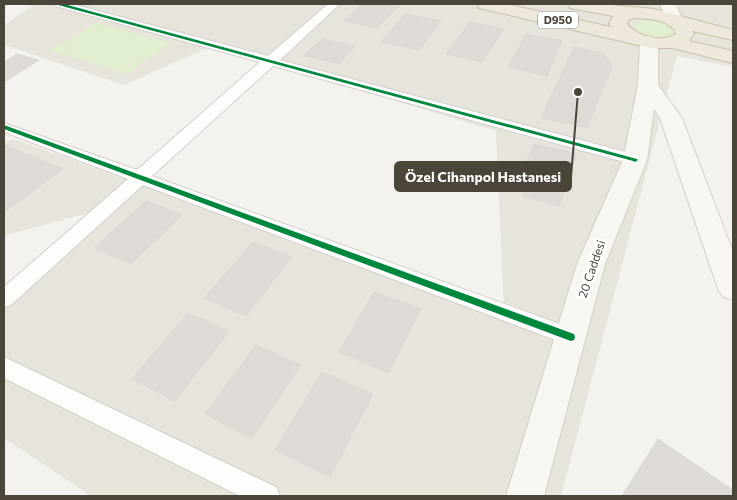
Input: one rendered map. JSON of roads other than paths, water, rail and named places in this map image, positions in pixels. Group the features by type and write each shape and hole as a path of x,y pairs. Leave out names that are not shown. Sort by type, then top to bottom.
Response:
{"highway":[{"name":"D950","path":"486,4 733,58"},
{"name":"D950","path":"576,4 635,9"},
{"path":"674,21 684,29 685,34 678,40 650,40 624,33 618,24 621,17 635,9 674,21 733,34"}],"street":[{"path":"60,4 635,160"},
{"path":"4,299 334,4"},
{"path":"668,4 674,21"},
{"name":"20 Caddesi","path":"526,496 591,264 635,160 648,85 650,40"},
{"path":"648,85 671,118 733,289"},
{"path":"4,127 571,337"},
{"path":"4,367 267,496"}],"place":[{"name":"Özel Cihanpol Hastanesi","path":"578,92"}]}
